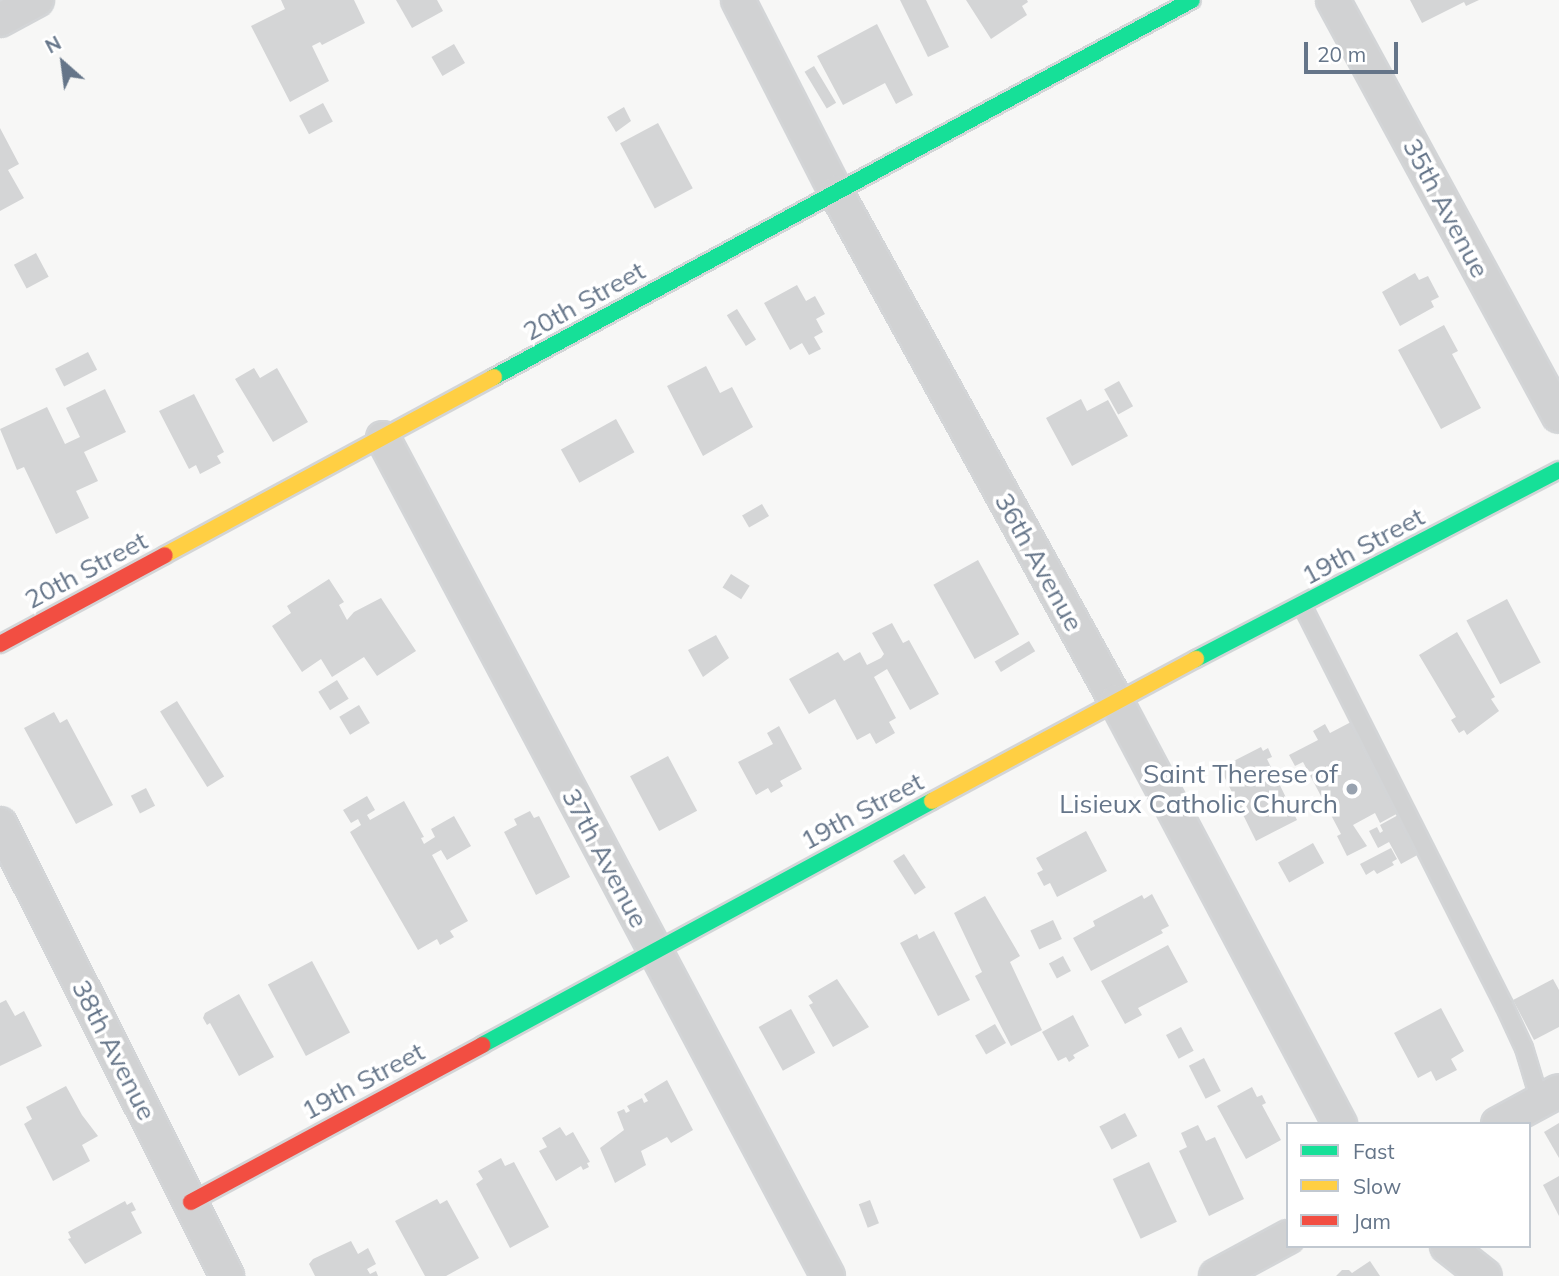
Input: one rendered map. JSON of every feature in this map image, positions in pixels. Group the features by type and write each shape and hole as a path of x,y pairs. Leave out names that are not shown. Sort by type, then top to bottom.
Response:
{"street":[{"path":"0,20 37,0"},
{"name":"36th Avenue","path":"737,0 836,192 1116,701 1339,1122"},
{"name":"20th Street","path":"0,644 1192,0"},
{"name":"35th Avenue","path":"1334,0 1559,416"},
{"name":"37th Avenue","path":"383,438 828,1276"},
{"name":"19th Street","path":"191,1202 1116,701 1559,470"},
{"name":"38th Avenue","path":"0,824 227,1276"},
{"path":"1502,1122 1550,1096"},
{"path":"1216,1276 1286,1238"},
{"path":"1450,1248 1485,1276"}],"lane":[{"path":"1302,606 1550,1096"}],"building":[{"path":"281,0 354,0 365,23 322,45 320,42 312,46 329,81 290,102 251,26 285,9"},
{"path":"396,0 437,0 443,11 412,28"},
{"path":"900,0 926,0 949,47 928,57"},
{"path":"966,0 1027,0 1022,6 1027,15 991,39"},
{"path":"1410,0 1479,0 1466,6 1464,2 1422,23"},
{"path":"877,24 913,95 896,104 885,83 843,105 817,56"},
{"path":"454,44 465,63 442,76 431,57"},
{"path":"814,66 836,103 827,109 805,72"},
{"path":"323,103 333,122 309,134 299,116"},
{"path":"624,107 631,121 616,132 607,117"},
{"path":"658,123 693,188 655,209 620,143"},
{"path":"0,128 19,164 8,170 24,198 0,211"},
{"path":"36,253 49,277 27,289 14,265"},
{"path":"1415,273 1419,280 1428,276 1439,297 1431,301 1434,307 1400,326 1382,292"},
{"path":"797,285 806,301 815,296 825,314 816,319 823,332 814,337 821,349 809,355 802,343 790,350 764,303"},
{"path":"737,309 756,340 746,346 727,315"},
{"path":"1444,325 1458,351 1452,354 1481,408 1441,429 1398,350"},
{"path":"88,352 97,370 64,387 55,369"},
{"path":"706,366 720,393 732,387 753,427 703,456 667,386"},
{"path":"254,368 260,378 277,368 308,422 273,442 235,379"},
{"path":"1119,381 1133,406 1118,415 1104,389"},
{"path":"105,389 126,432 84,452 98,481 76,491 89,518 56,534 24,467 17,470 0,429 47,407 65,444 80,437 66,408"},
{"path":"194,394 224,452 217,456 221,463 200,474 196,465 189,469 159,411"},
{"path":"1081,399 1087,411 1108,400 1128,436 1072,466 1046,418"},
{"path":"616,419 634,452 579,483 561,450"},
{"path":"762,504 769,516 749,528 742,516"},
{"path":"978,560 1019,634 975,659 933,585"},
{"path":"731,574 750,586 741,599 723,588"},
{"path":"329,579 344,602 339,605 347,620 354,612 381,598 416,651 377,676 364,657 332,677 321,659 302,672 272,626 291,613 287,606"},
{"path":"1507,599 1541,663 1500,684 1466,621"},
{"path":"892,623 903,643 909,640 939,694 910,710 887,669 874,677 896,718 889,722 895,733 876,744 870,733 857,740 835,699 809,714 789,679 838,652 844,661 860,652 867,665 881,658 884,654 872,633"},
{"path":"1457,632 1495,697 1491,699 1499,711 1467,735 1464,730 1459,733 1451,720 1456,717 1419,655"},
{"path":"716,635 729,658 703,677 688,650"},
{"path":"1029,641 1035,651 1001,672 995,662"},
{"path":"337,680 349,699 330,710 318,692"},
{"path":"177,701 224,776 207,787 160,712"},
{"path":"359,705 370,723 350,735 339,717"},
{"path":"54,712 60,723 67,719 113,805 76,824 24,728"},
{"name":"Saint Therese of Lisieux Catholic Church","path":"1351,722 1400,812 1380,823 1375,813 1353,825 1367,846 1347,856 1337,836 1341,834 1303,762 1295,766 1289,755 1318,740 1313,731 1325,724 1330,733"},
{"path":"779,726 802,769 780,781 783,786 771,793 768,788 756,795 738,762 773,744 767,733"},
{"path":"1261,747 1263,751 1268,748 1272,757 1267,759 1297,820 1256,841 1220,768"},
{"path":"668,756 697,811 659,831 630,776"},
{"path":"146,788 155,806 140,814 131,796"},
{"path":"367,796 375,810 367,815 370,820 404,801 424,837 421,838 424,844 435,837 431,829 454,816 471,846 447,860 441,850 432,855 468,921 450,931 454,937 440,945 437,939 418,950 350,832 361,825 358,819 351,823 343,810"},
{"path":"530,811 534,818 539,816 570,877 536,895 504,832 517,825 514,819"},
{"path":"1400,814 1421,853 1401,864 1389,842 1378,848 1369,831 1377,827 1380,833 1383,831 1380,825"},
{"path":"1086,831 1107,871 1057,897 1050,883 1044,886 1037,873 1043,870 1036,858"},
{"path":"1313,843 1324,863 1289,883 1278,862"},
{"path":"1391,848 1397,859 1392,862 1394,865 1377,874 1374,870 1366,875 1360,864"},
{"path":"904,854 926,888 915,895 893,861"},
{"path":"1152,894 1169,926 1161,930 1163,933 1091,971 1073,938 1095,926 1093,921 1142,895 1144,899"},
{"path":"985,896 1020,956 1010,962 1042,1030 1011,1046 975,976 982,972 954,913"},
{"path":"1053,920 1062,939 1039,950 1030,931"},
{"path":"934,931 970,1000 938,1016 900,943 917,934 919,939"},
{"path":"1168,945 1188,982 1138,1008 1142,1015 1125,1024 1101,981"},
{"path":"1063,956 1071,971 1057,979 1049,964"},
{"path":"312,961 350,1033 306,1056 268,984"},
{"path":"837,979 869,1027 833,1047 809,1005 813,1003 808,996"},
{"path":"1553,979 1559,990 1559,1027 1534,1040 1513,1000"},
{"path":"239,994 274,1057 239,1076 210,1023 207,1025 203,1018 205,1013"},
{"path":"6,1000 15,1016 24,1011 42,1046 0,1066 0,1003"},
{"path":"1441,1008 1464,1051 1451,1059 1457,1070 1436,1081 1431,1071 1418,1078 1394,1033"},
{"path":"791,1009 815,1053 783,1071 759,1027"},
{"path":"1073,1015 1089,1046 1073,1055 1075,1058 1069,1062 1066,1057 1058,1061 1042,1032"},
{"path":"995,1024 1006,1043 986,1055 975,1036"},
{"path":"1181,1027 1194,1051 1179,1059 1166,1035"},
{"path":"1204,1058 1221,1091 1206,1099 1189,1066"},
{"path":"667,1080 693,1130 671,1143 667,1137 641,1151 646,1165 615,1183 600,1148 624,1130 617,1112 624,1109 626,1113 630,1111 627,1106 642,1098 644,1103 648,1101 644,1094"},
{"path":"66,1086 82,1115 98,1136 82,1145 90,1161 53,1181 24,1124 32,1119 26,1107"},
{"path":"1252,1087 1257,1097 1262,1095 1266,1103 1262,1105 1281,1140 1246,1159 1217,1106"},
{"path":"1125,1113 1137,1136 1112,1150 1099,1127"},
{"path":"1559,1123 1559,1158 1544,1132"},
{"path":"1198,1125 1206,1141 1215,1137 1244,1199 1209,1216 1179,1151 1187,1147 1181,1133"},
{"path":"560,1127 566,1136 573,1132 590,1162 587,1163 589,1167 583,1170 581,1166 556,1181 539,1151 547,1147 542,1138"},
{"path":"501,1158 505,1166 514,1162 549,1227 510,1248 476,1184 483,1179 478,1171"},
{"path":"1149,1162 1177,1222 1141,1239 1113,1179"},
{"path":"1559,1176 1559,1216 1543,1185"},
{"path":"437,1199 440,1204 447,1200 479,1258 446,1276 425,1276 395,1221"},
{"path":"870,1200 879,1223 868,1228 859,1204"},
{"path":"125,1201 127,1205 132,1202 136,1210 131,1212 142,1233 85,1264 68,1239 71,1238 68,1232"},
{"path":"351,1241 358,1254 368,1248 376,1264 367,1269 370,1274 376,1271 378,1276 315,1276 309,1264 313,1259"},
{"path":"1370,1261 1380,1276 1336,1276 1342,1270 1352,1273"}],"traffic: fast":[{"path":"494,377 1192,0"},
{"path":"1196,659 1559,470"},
{"path":"482,1045 932,801"}],"traffic: slow":[{"path":"165,555 494,377"},
{"path":"932,801 1196,659"}],"traffic: jam":[{"path":"0,644 165,555"},
{"path":"191,1202 482,1045"}],"place":[{"name":"Saint Therese of Lisieux Catholic Church","path":"1352,789"}]}
